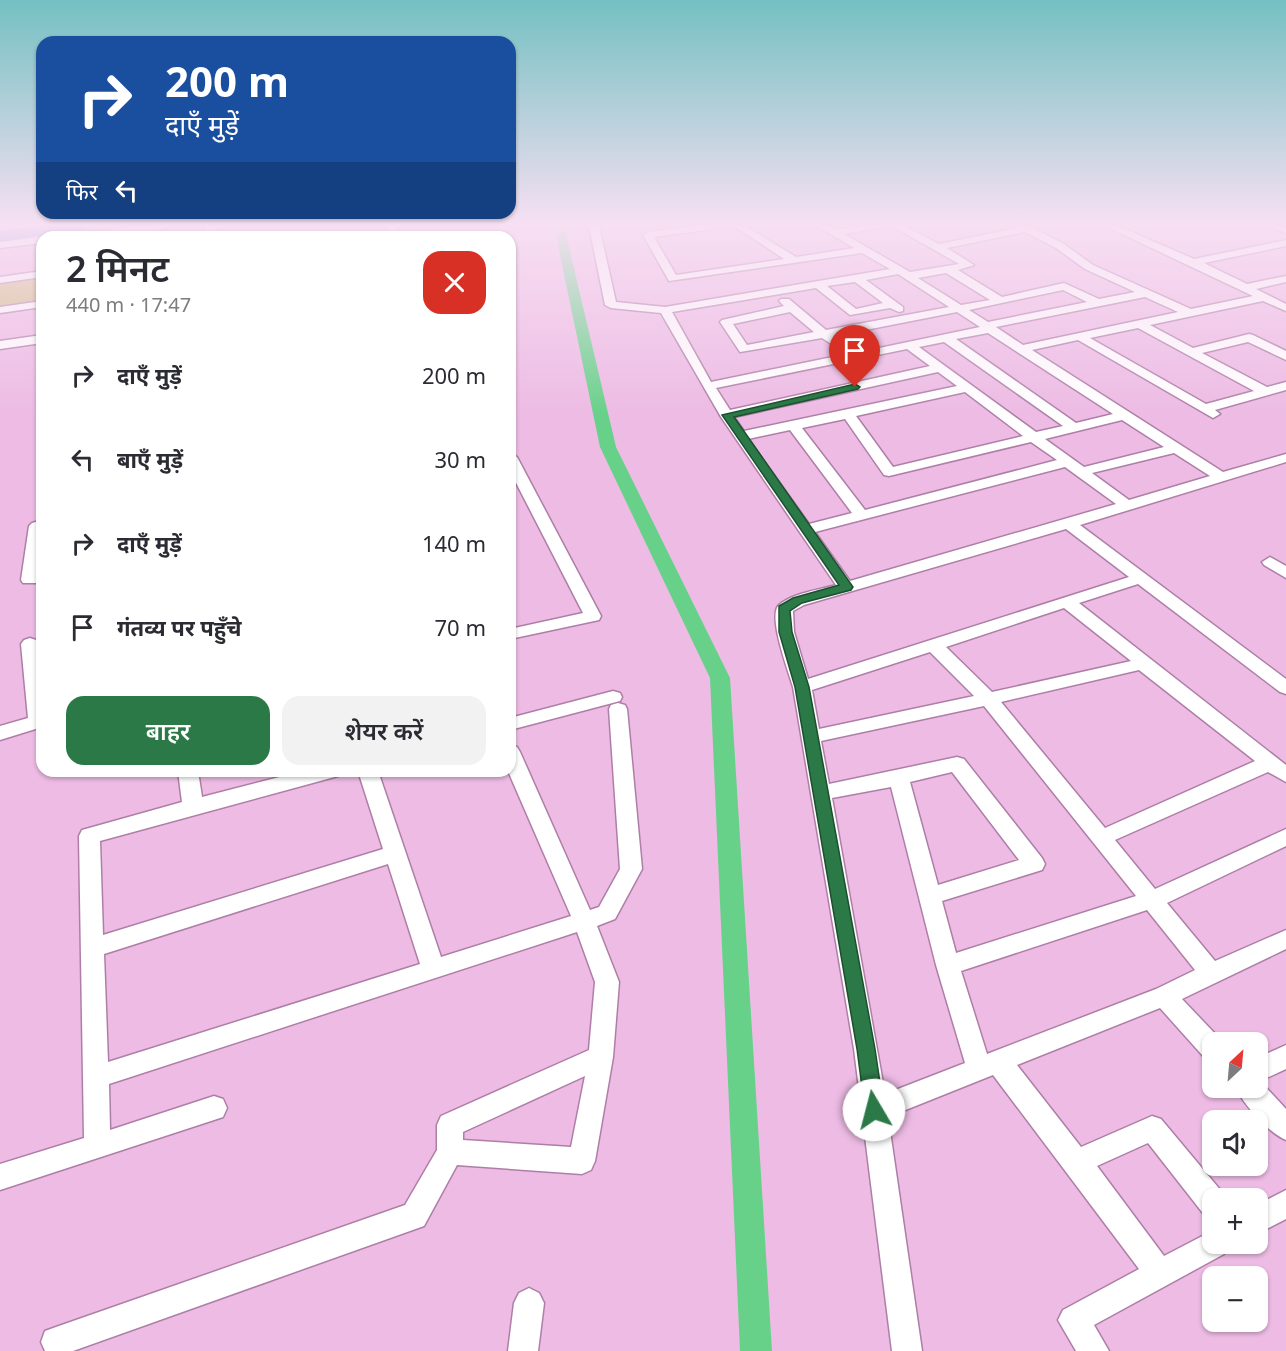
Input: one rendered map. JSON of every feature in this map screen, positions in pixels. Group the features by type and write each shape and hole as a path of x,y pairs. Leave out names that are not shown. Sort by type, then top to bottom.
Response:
{"street":[{"path":"608,289 611,305 665,310 789,289"},
{"path":"822,289 854,313 892,304"},
{"path":"872,289 909,316"},
{"path":"929,289 1221,477"},
{"path":"981,289 1000,301"},
{"path":"793,308 726,322 744,349 909,316 1000,301 1051,289"},
{"path":"1070,289 1098,303"},
{"path":"1138,289 1188,312"},
{"path":"1246,289 1286,308"},
{"path":"775,291 825,334 858,356"},
{"path":"709,386 946,338 1147,293"},
{"path":"1021,349 1264,297"},
{"path":"0,310 36,305"},
{"path":"665,310 727,415 846,587"},
{"path":"1138,323 1264,392"},
{"path":"1079,336 1208,411 1286,386"},
{"path":"946,338 1075,428"},
{"path":"1191,352 1249,338 1286,356"},
{"path":"0,345 36,340"},
{"path":"909,345 1126,505"},
{"path":"727,415 940,368"},
{"path":"741,436 966,388"},
{"path":"848,414 889,472 1125,415"},
{"path":"793,425 861,515"},
{"path":"1082,472 1176,448"},
{"path":"907,1351 866,1049 802,687 785,632 784,609 798,601 1286,458"},
{"path":"806,530 1067,462"},
{"path":"516,479 593,616 516,633"},
{"path":"1066,522 1286,688"},
{"path":"36,533 29,580 36,579"},
{"path":"1286,556 1270,562 1286,573"},
{"path":"802,687 1141,578"},
{"path":"1066,602 1146,663 1143,664"},
{"path":"30,644 36,702"},
{"path":"933,644 988,699 1212,974"},
{"path":"811,737 1143,664"},
{"path":"1143,664 1278,769"},
{"path":"96,1077 607,914 631,868 615,703 516,723"},
{"path":"0,733 36,723"},
{"path":"820,793 957,764 1034,864 930,896"},
{"path":"450,1152 582,1161 601,1057 607,982 584,921 516,766"},
{"path":"1101,838 1278,769"},
{"path":"189,777 192,807"},
{"path":"97,1147 89,836 308,777"},
{"path":"370,777 433,969"},
{"path":"899,778 948,965 988,1065 1077,1162 1159,1273"},
{"path":"948,965 1152,900 1286,837"},
{"path":"92,948 395,855"},
{"path":"874,1110 1164,996 1286,939"},
{"path":"1164,996 1202,1037"},
{"path":"1268,1065 1286,1056"},
{"path":"56,1342 414,1216 450,1152 450,1125 601,1057"},
{"path":"1258,1098 1286,1128"},
{"path":"0,1177 214,1108"},
{"path":"1077,1162 1152,1128 1202,1190"},
{"path":"1268,1214 1286,1204"},
{"path":"1094,1351 1073,1320 1202,1250"},
{"path":"523,1351 529,1303"}],"shaded area":[{"path":"0,289 36,289 36,303 0,307"}],"waterway":[{"path":"573,289 608,447 720,678 756,1351"}],"route":[{"path":"855,387 727,415 846,587 798,601 784,609 785,632 802,687 866,1049 874,1110"}]}
